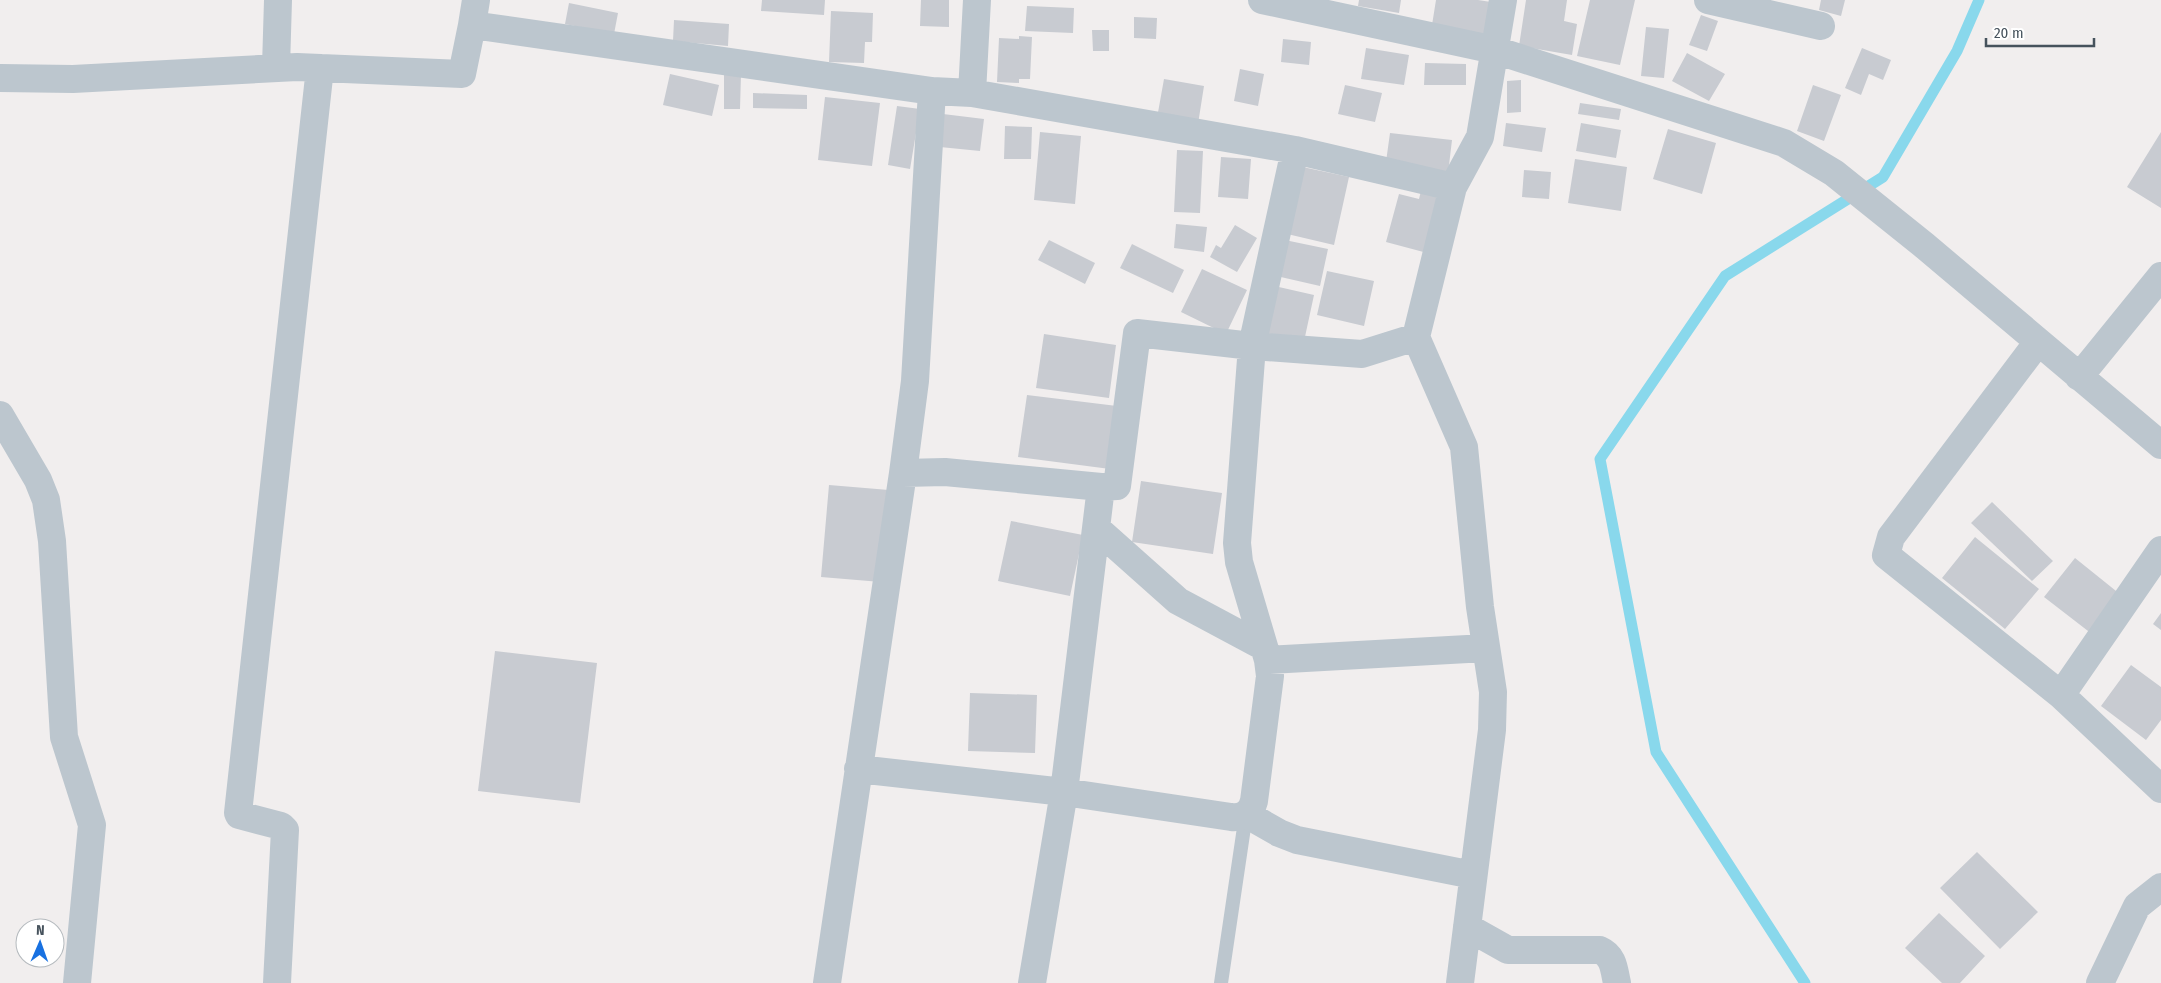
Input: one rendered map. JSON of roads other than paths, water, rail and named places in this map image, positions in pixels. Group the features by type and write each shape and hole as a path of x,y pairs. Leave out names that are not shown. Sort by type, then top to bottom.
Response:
{"street":[{"path":"276,67 278,0"},
{"path":"972,93 977,0"},
{"path":"1262,0 1495,50 1784,143 1834,173 1925,246 2161,445"},
{"path":"1460,983 1493,708 1464,447 1416,337 1453,187 1480,137 1503,0"},
{"path":"1708,0 1821,26"},
{"path":"0,78 73,79 276,67 462,74 474,13 932,91 972,93 1295,150 1453,187"},
{"path":"277,983 285,830 282,826 238,814 320,68"},
{"path":"827,983 915,381 932,91"},
{"path":"858,769 1064,792 1231,817 1246,814 1253,806 1270,681 1266,653 1237,551 1252,346 1295,150"},
{"path":"2079,377 2161,276"},
{"path":"903,473 945,472 1101,487 1117,486 1137,334 1252,346 1362,354 1416,337"},
{"path":"2038,342 1891,537 1886,556 2061,694 2161,790"},
{"path":"0,415 38,480 46,500 52,541 64,737 92,824 76,983"},
{"path":"1032,983 1064,792 1101,487"},
{"path":"1096,528 1178,601 1266,653 1486,648"},
{"path":"2061,694 2161,550"},
{"path":"1246,814 1278,833 1297,840 1473,874"},
{"path":"2100,983 2137,906 2161,887"},
{"path":"1467,927 1508,950 1600,950 1606,952 1612,960 1617,983"}],"lane":[{"path":"1221,983 1246,814"}],"waterway":[{"path":"1805,983 1656,752 1600,459 1725,276 1883,177 1957,51 1979,0"}]}
